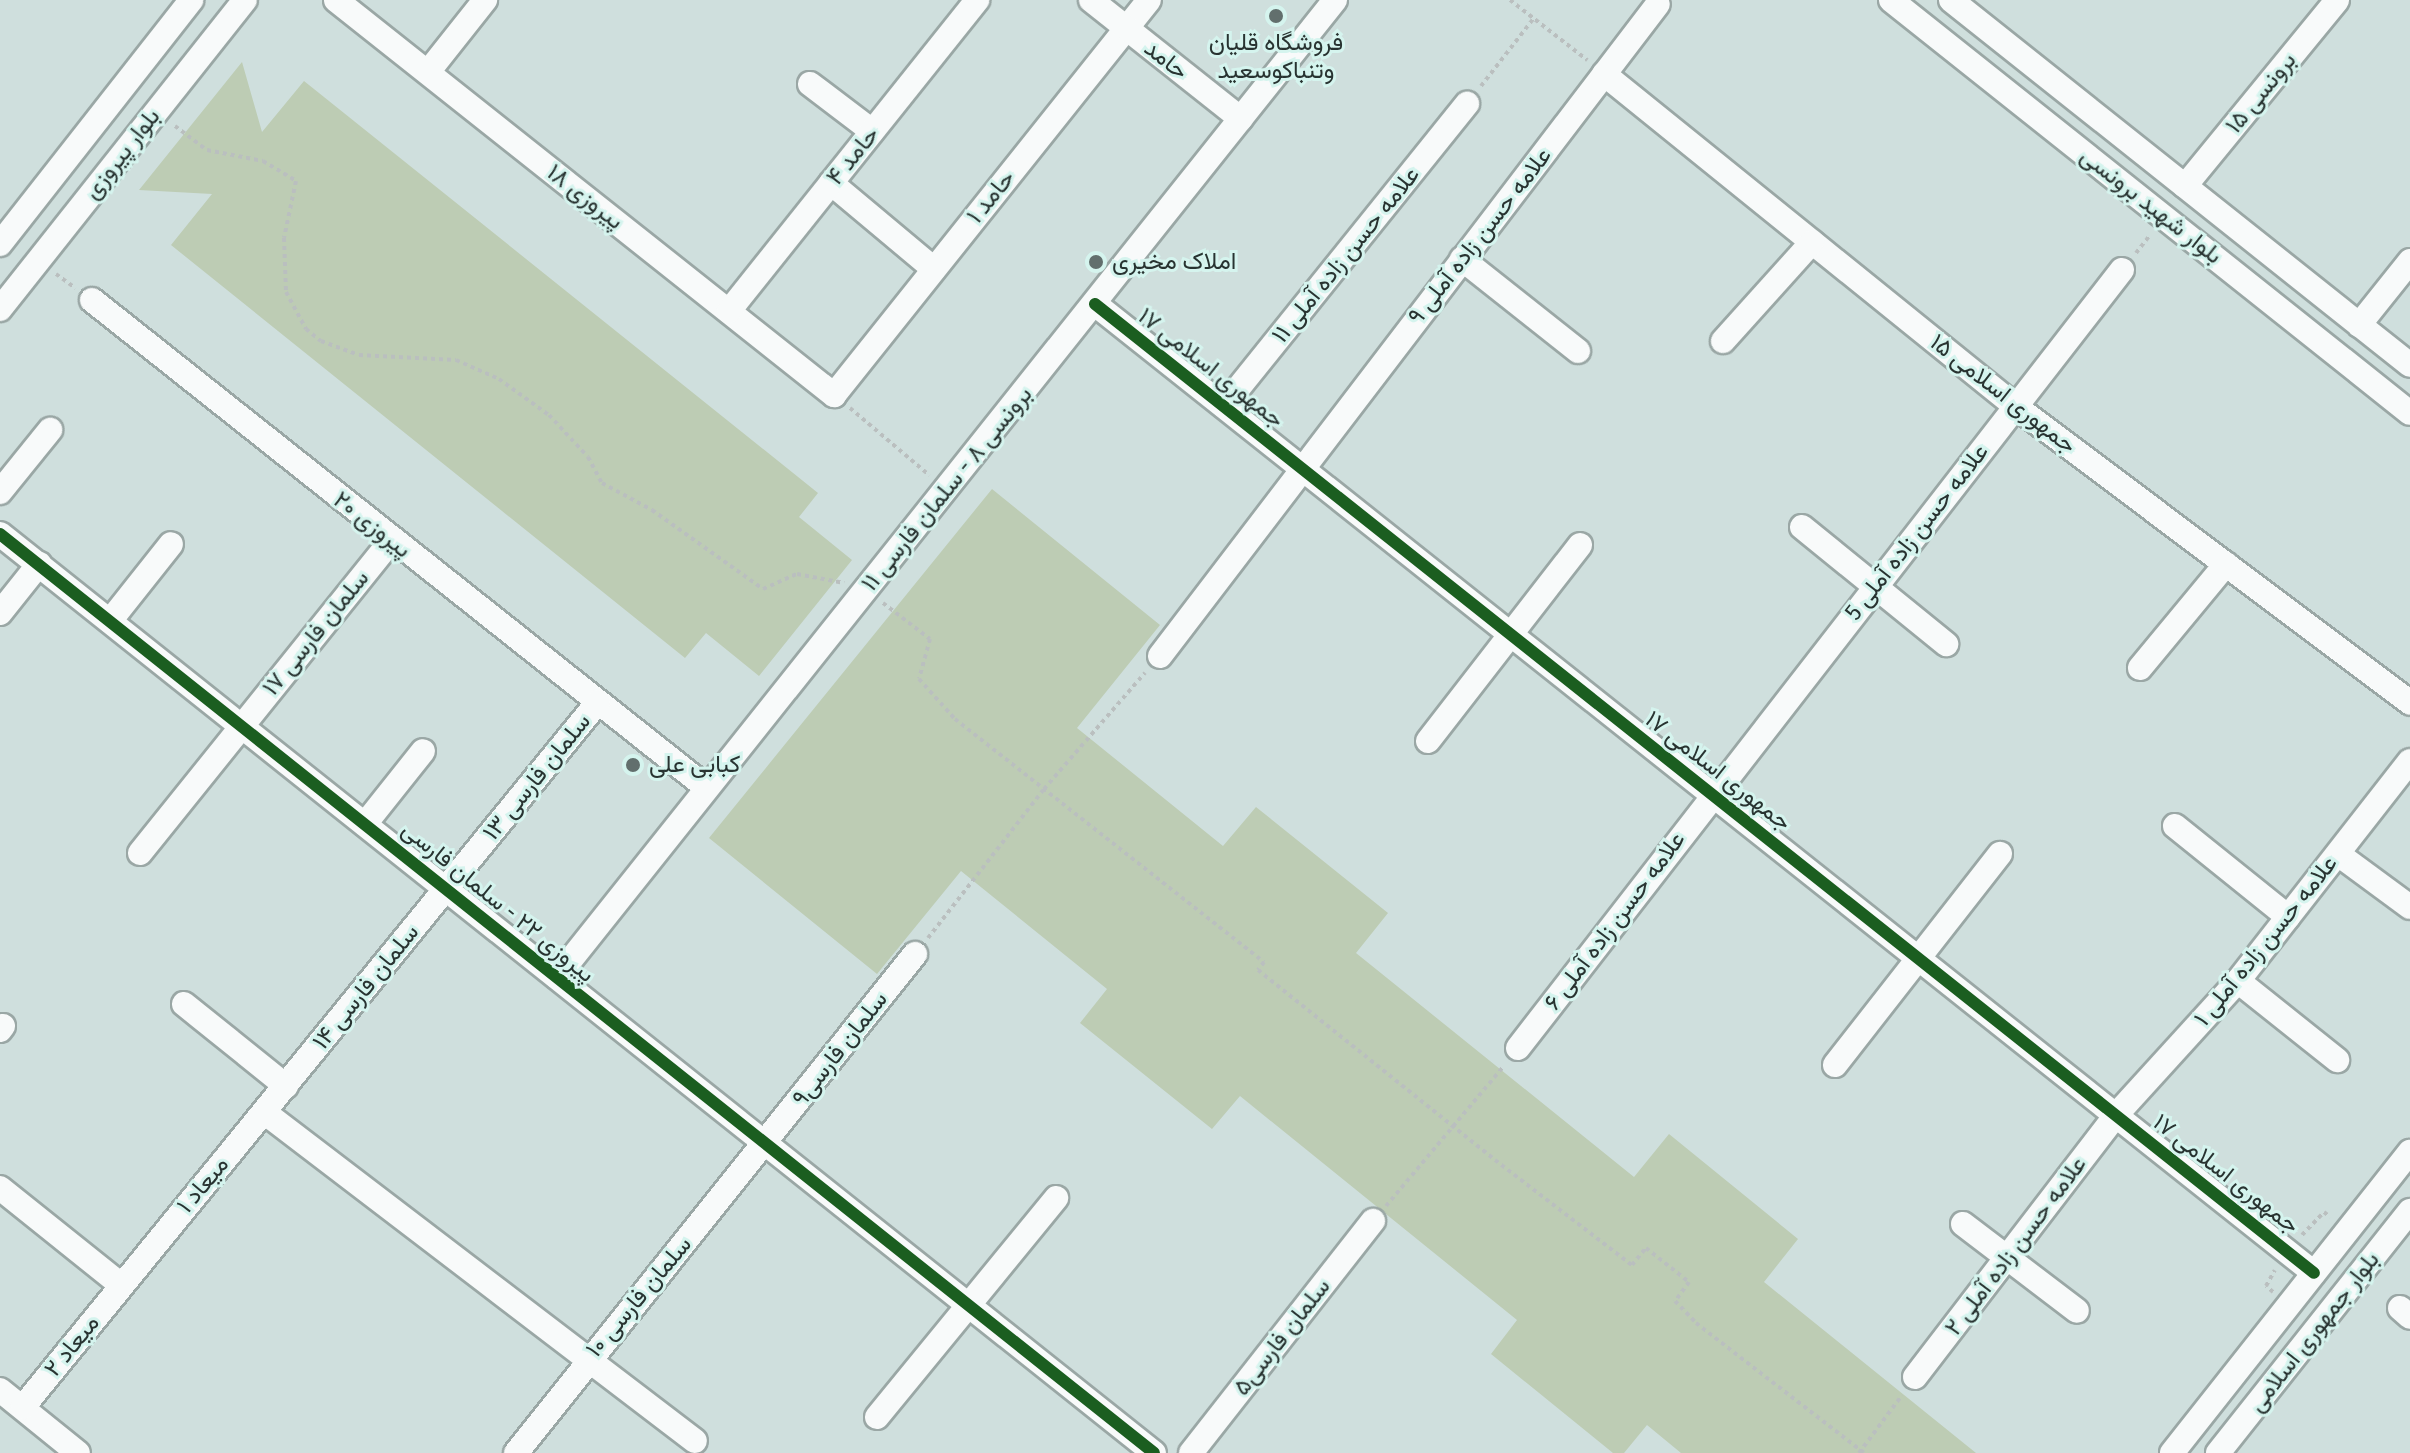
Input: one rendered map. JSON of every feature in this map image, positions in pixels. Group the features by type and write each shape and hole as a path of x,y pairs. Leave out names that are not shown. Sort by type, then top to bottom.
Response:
{"street":[{"name":"بلوار پیروزی","path":"0,244 191,0"},
{"name":"بلوار پیروزی","path":"0,309 245,0"},
{"name":"پیروزی ۱۸","path":"336,0 834,395"},
{"path":"428,72 485,0"},
{"name":"حامد ۴","path":"729,311 977,0"},
{"name":"حامد","path":"1091,0 1241,119"},
{"name":"حامد ۱","path":"834,395 1149,0"},
{"name":"برونسی ۸ - سلمان فارسی ۱۱","path":"557,977 1335,0"},
{"name":"بلوار شهید برونسی","path":"1891,0 2410,413"},
{"name":"بلوار شهید برونسی","path":"1951,0 2410,365"},
{"name":"برونسی ۱۵","path":"2185,186 2337,0"},
{"name":"علامه حسن زاده آملی ۹","path":"1160,656 1658,4"},
{"name":"جمهوری اسلامی ۱۵","path":"1604,74 2015,406 2410,703"},
{"path":"810,84 872,131"},
{"name":"علامه حسن زاده آملی ۱۱","path":"1224,406 1467,104"},
{"path":"831,183 934,269"},
{"path":"1723,341 1812,242"},
{"path":"1462,259 1578,351"},
{"path":"2359,325 2410,261"},
{"name":"علامه حسن زاده آملی 5","path":"1712,794 2122,270"},
{"name":"پیروزی ۲۰","path":"92,300 707,788"},
{"name":"جمهوری اسلامی ۱۷","path":"1095,304 2314,1273"},
{"path":"0,492 50,430"},
{"path":"1802,527 1946,644"},
{"name":"پیروزی ۲۲ - سلمان فارسی","path":"0,534 1154,1453"},
{"name":"سلمان فارسی ۱۷","path":"140,853 392,540"},
{"path":"110,621 171,544"},
{"path":"1428,741 1580,545"},
{"path":"0,613 39,564"},
{"path":"2140,668 2226,564"},
{"name":"سلمان فارسی ۱۳","path":"446,889 598,702"},
{"path":"365,824 423,751"},
{"name":"علامه حسن زاده آملی ۱","path":"2116,1115 2238,981 2410,761"},
{"name":"علامه حسن زاده آملی ۶","path":"1518,1048 1712,794"},
{"path":"2175,826 2288,917"},
{"path":"1835,1065 2000,854"},
{"path":"2338,854 2410,907"},
{"name":"سلمان فارسی ۱۴","path":"286,1086 446,889"},
{"name":"سلمان فارسی۹","path":"765,1143 915,954"},
{"path":"2238,981 2337,1060"},
{"path":"184,1004 286,1086"},
{"name":"میعاد ۱","path":"121,1285 286,1086"},
{"path":"264,1112 695,1441"},
{"name":"علامه حسن زاده آملی ۲","path":"1915,1377 2009,1260 2116,1115"},
{"name":"سلمان فارسی ۱۰","path":"516,1453 587,1359 765,1143"},
{"name":"بلوار جمهوری اسلامی","path":"2172,1453 2410,1152"},
{"path":"0,1188 121,1285"},
{"path":"877,1417 1056,1198"},
{"name":"بلوار جمهوری اسلامی","path":"2218,1453 2410,1211"},
{"name":"سلمان فارسی۵","path":"1191,1453 1373,1221"},
{"path":"1963,1224 2077,1311"},
{"name":"میعاد ۲","path":"23,1407 121,1285"},
{"path":"0,1390 78,1453"}],"path":[{"path":"1510,0 1604,74"},
{"path":"1467,104 1534,18"},
{"path":"156,112 207,150 263,161 296,181 284,238 286,292 306,329 321,341 359,355 456,360 499,379 549,415 588,457 602,483 652,510 763,589 797,574 866,590 930,639 919,679 955,719 1264,962 1258,970 1454,1128 1632,1265 1646,1248 1689,1282 1675,1301 1696,1323 1861,1452 1915,1377"},
{"path":"2122,270 2164,217"},
{"path":"38,261 92,300"},
{"path":"834,395 946,489"},
{"path":"915,954 1044,789 1160,656"},
{"path":"1373,1221 1518,1048"}],"green space":[{"path":"242,62 262,132 304,81 818,493 799,517 852,560 759,676 706,633 685,658 171,245 212,194 139,190"},
{"path":"992,489 1160,625 1077,728 1223,846 1256,807 1388,913 1356,953 1634,1177 1669,1134 1798,1239 1764,1282 1976,1453 1681,1453 1647,1425 1624,1453 1613,1453 1491,1354 1517,1320 1240,1096 1212,1129 1080,1023 1107,989 961,871 877,974 709,838"}],"cycle path":[{"path":"1095,304 2314,1273"},
{"path":"0,534 1154,1453"}],"place":[{"name":"فروشگاه قلیان وتنباکوسعید","path":"1276,16"},
{"name":"املاک مخیری","path":"1096,262"},
{"name":"کبابی علی","path":"633,765"}]}
